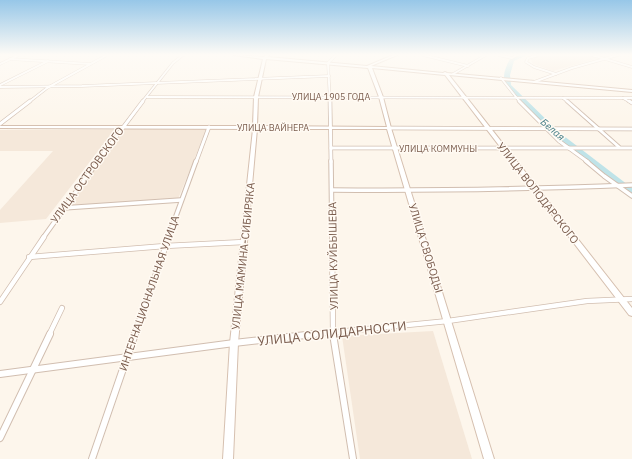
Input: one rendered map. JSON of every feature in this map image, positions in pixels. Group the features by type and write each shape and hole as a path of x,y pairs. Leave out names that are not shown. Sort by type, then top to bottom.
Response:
{"main road":[{"name":"УЛИЦА СВОБОДЫ","path":"373,76 381,98 489,459"},
{"name":"УЛИЦА ВОЛОДАРСКОГО","path":"447,76 632,313"},
{"path":"478,76 632,91"},
{"name":"УЛИЦА МАМИНА-СИБИРЯКА","path":"228,459 234,343 259,77"},
{"name":"УЛИЦА ВАЙНЕРА","path":"0,125 389,128"}],"street":[{"path":"0,86 18,76"},
{"path":"0,125 47,88 68,76"},
{"name":"УЛИЦА ОСТРОВСКОГО","path":"0,302 63,208 122,127 162,76"},
{"path":"0,86 47,88 156,84 259,77 300,76"},
{"name":"УЛИЦА КУЙБЫШЕВА","path":"329,76 334,332 353,459"},
{"path":"534,82 549,76"},
{"path":"500,78 515,98 546,128 569,148 632,196"},
{"name":"УЛИЦА 1905 ГОДА","path":"147,97 562,98"},
{"path":"562,98 632,98"},
{"path":"562,98 620,148 632,148"},
{"path":"623,98 632,103"},
{"name":"ИНТЕРНАЦИОНАЛЬНАЯ УЛИЦА","path":"92,459 181,200 209,127"},
{"name":"УЛИЦА ВАЙНЕРА","path":"389,128 597,128"},
{"path":"597,128 632,129"},
{"name":"УЛИЦА КОММУНЫ","path":"331,148 620,148"},
{"path":"332,190 408,191 535,189 632,185"},
{"path":"63,208 181,200"},
{"path":"29,257 165,246 244,242"},
{"name":"УЛИЦА СОЛИДАРНОСТИ","path":"0,374 234,343 448,321 587,301 632,299"},
{"path":"0,438 62,308"}],"shaded area":[{"path":"123,128 207,128 178,199 68,206"},
{"path":"0,130 114,130 46,219 0,223 0,210 53,151 0,151"},
{"path":"433,331 472,459 360,459 342,336"}],"waterway":[{"name":"Белая","path":"507,76 509,86 543,122 632,192"}]}
